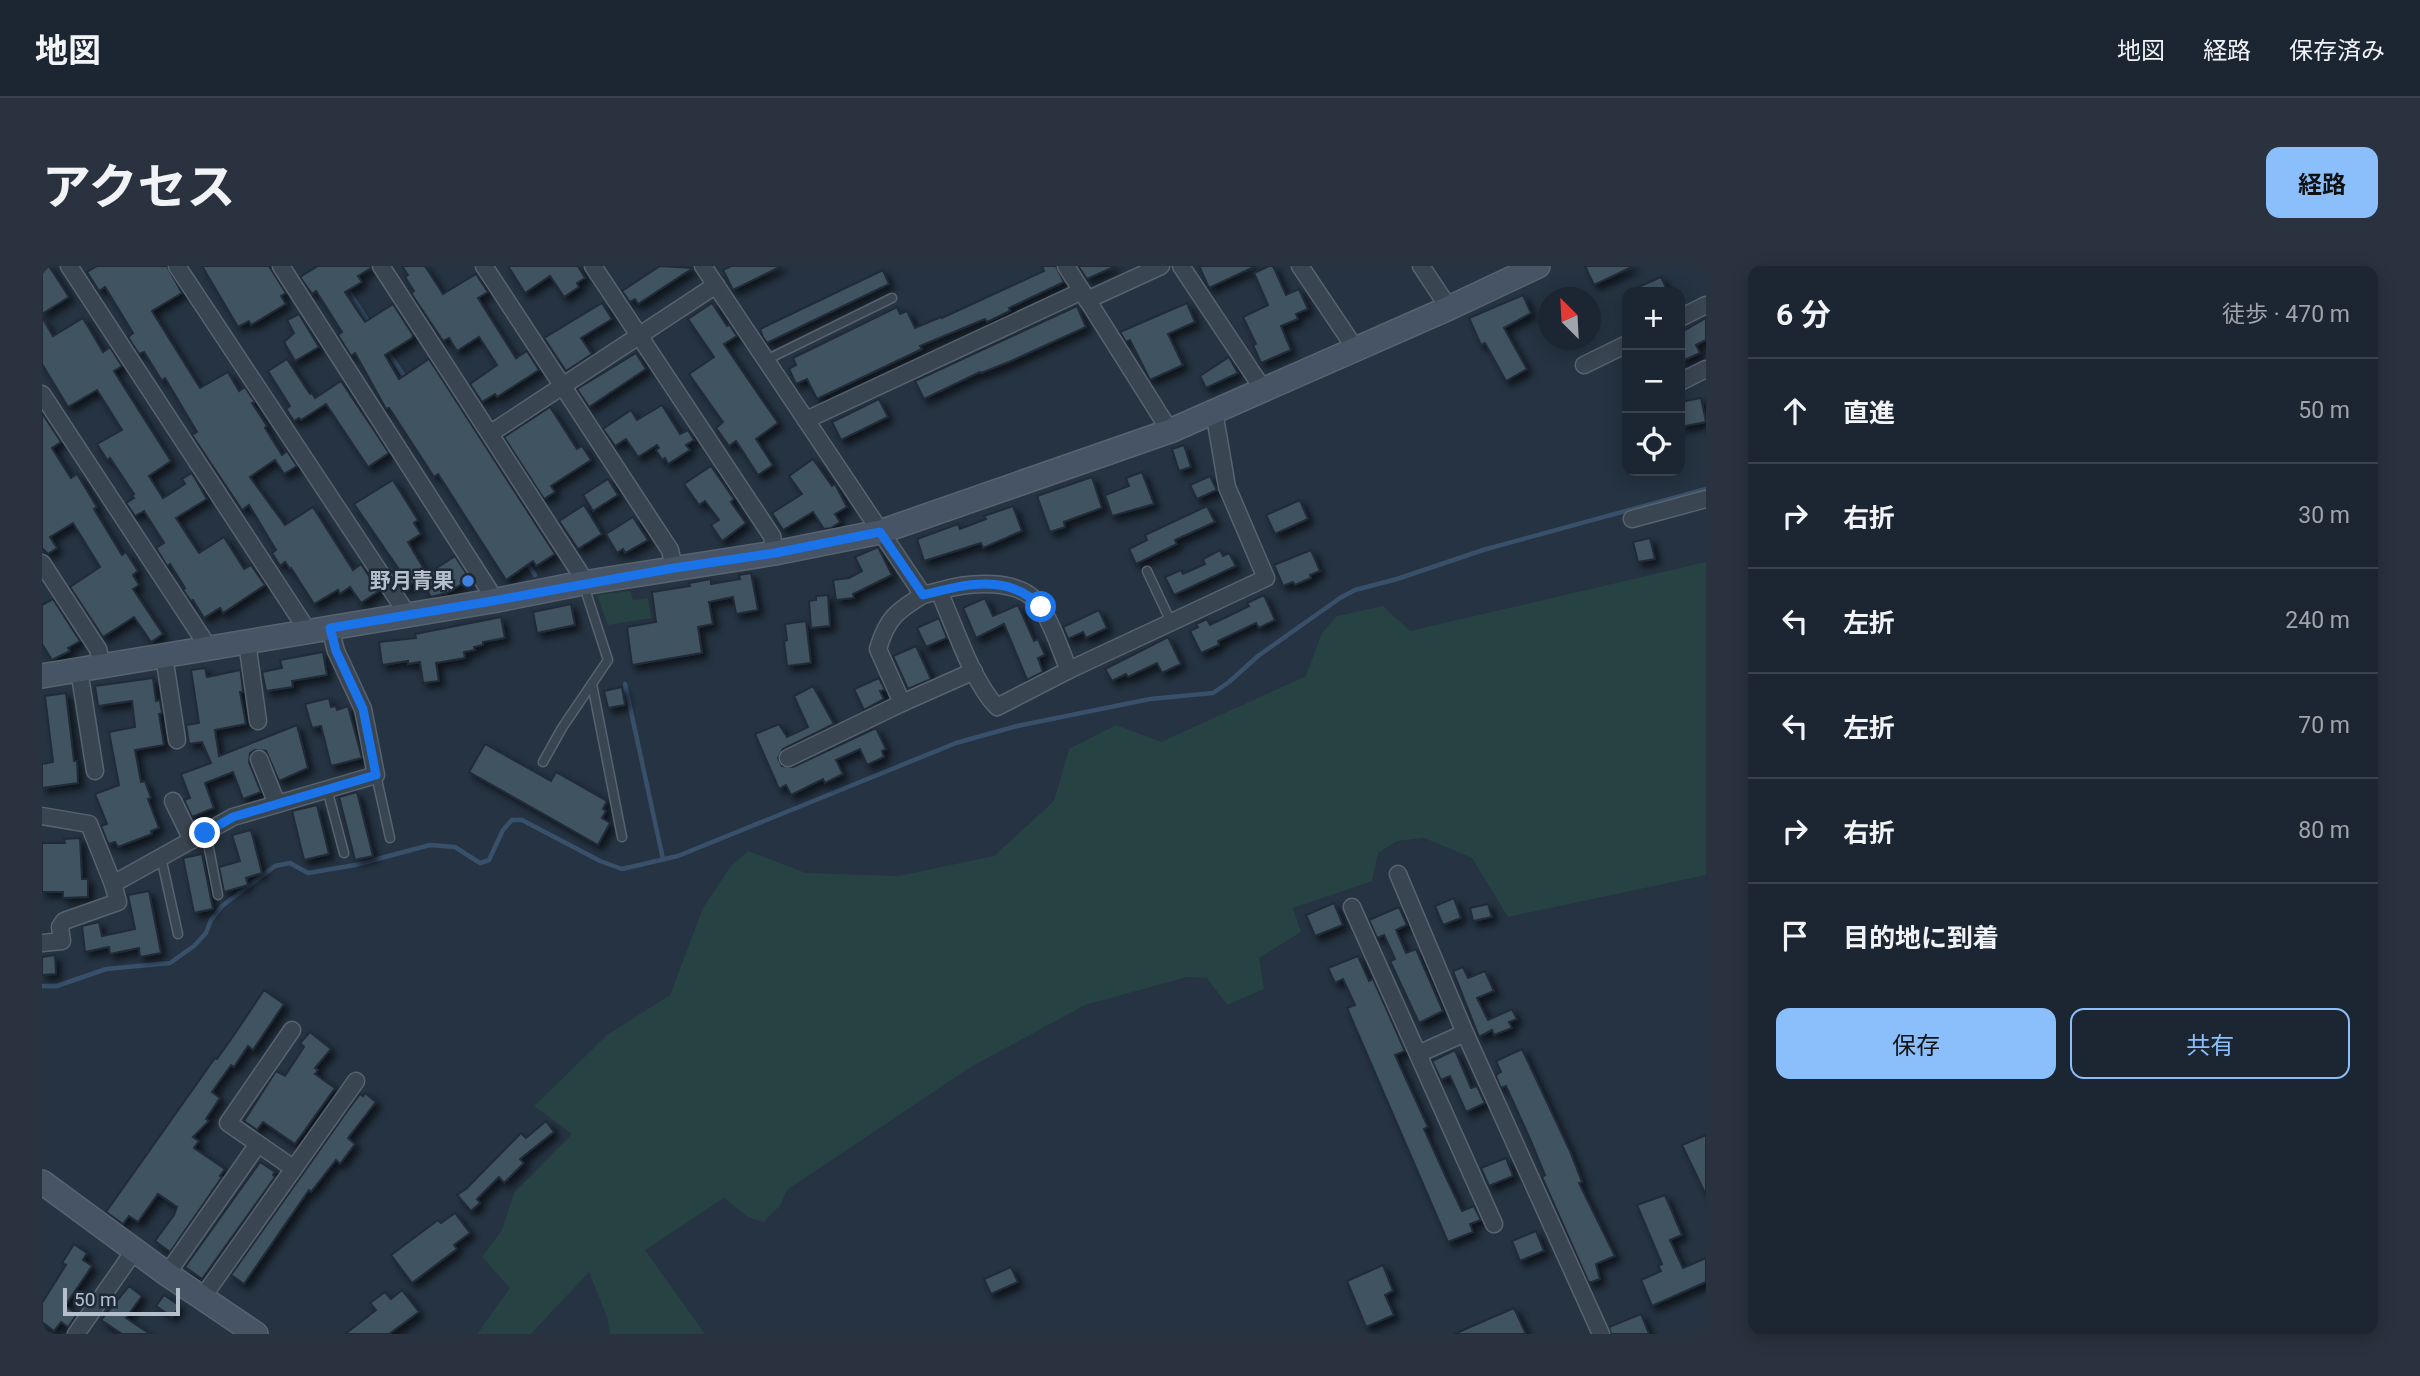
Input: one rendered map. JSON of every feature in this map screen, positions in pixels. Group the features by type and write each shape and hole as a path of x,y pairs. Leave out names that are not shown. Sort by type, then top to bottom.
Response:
{"street":[{"path":"69,266 302,622 304,632"},
{"path":"177,266 395,595 402,606 404,616"},
{"path":"381,266 491,433 580,573 583,583"},
{"path":"484,266 670,550 674,568"},
{"path":"593,266 772,536 775,553"},
{"path":"1066,266 1170,430"},
{"path":"806,420 1085,295 1161,266"},
{"path":"1181,266 1263,389"},
{"path":"1300,266 1355,348"},
{"path":"1421,266 1449,308"},
{"path":"42,676 492,601 583,583 775,553 880,532 1170,430 1449,308 1538,266"},
{"path":"706,267 923,595"},
{"path":"286,268 489,590 492,601"},
{"path":"491,433 716,285"},
{"path":"1685,316 1706,306"},
{"path":"1584,365 1622,346"},
{"path":"1685,380 1706,369"},
{"path":"42,394 203,639 204,649"},
{"path":"939,591 974,671 997,708 1069,670 1266,579 1227,487 1213,411"},
{"path":"1632,519 1706,499"},
{"path":"42,563 98,649 102,666"},
{"path":"902,704 878,649 883,631 897,611 923,595 963,584 990,583 1032,597 1041,607 1069,670"},
{"path":"113,884 233,817 376,775 363,709 336,651 330,628"},
{"path":"247,642 258,721"},
{"path":"164,656 177,740"},
{"path":"79,670 95,771"},
{"path":"788,758 974,671"},
{"path":"259,760 277,804"},
{"path":"173,801 199,836"},
{"path":"42,816 89,824 118,902 64,921 60,927 62,941 42,943"},
{"path":"1398,874 1465,1033 1601,1334"},
{"path":"1352,907 1494,1224"},
{"path":"292,1030 228,1123 293,1168"},
{"path":"1418,1054 1465,1033"},
{"path":"202,1298 356,1081"},
{"path":"167,1274 258,1144"},
{"path":"42,1182 134,1251 256,1334"},
{"path":"80,1333 134,1251"}],"lane":[{"path":"766,360 892,298"},
{"path":"1147,571 1171,622"},
{"path":"543,762 562,728 608,660 583,583"},
{"path":"592,684 622,837"},
{"path":"376,775 390,838"},
{"path":"327,789 344,853"},
{"path":"199,836 218,895"},
{"path":"161,857 178,934"}],"green space":[{"path":"1706,562 1706,875 1508,917 1472,858 1424,838 1397,841 1378,853 1372,881 1293,908 1301,932 1259,958 1264,989 1227,1005 1207,978 1187,977 1085,1005 969,1068 787,1190 780,1206 763,1222 748,1217 724,1198 645,1250 705,1334 610,1334 607,1317 589,1272 531,1334 477,1334 510,1288 482,1257 502,1230 514,1193 572,1134 534,1106 607,1035 670,995 703,908 731,866 748,851 806,873 898,876 994,856 1054,801 1069,749 1116,725 1161,742 1306,676 1322,633 1337,616 1383,606 1410,631"},
{"path":"630,591 633,600 648,598 651,618 608,625 597,595"}],"building":[{"path":"42,266 49,266 69,297 42,314"},
{"path":"97,266 167,266 182,293 152,311 200,388 228,372 239,391 245,387 255,402 252,403 282,455 287,451 297,466 284,474 275,460 250,477 285,525 313,507 353,570 361,564 379,591 361,603 350,587 340,594 338,590 314,604 291,568 285,562 280,566 272,553 276,550 249,505 242,510 192,435 197,432 165,378 162,381 144,352 139,354 128,337 133,333 105,287 99,291 87,272"},
{"path":"202,266 269,266 286,293 281,296 286,304 251,325 249,321 238,327"},
{"path":"318,266 371,266 358,276 362,282 345,292 365,322 393,304 413,335 385,355 399,379 429,359 555,554 536,566 533,561 506,580 438,474 434,477 389,408 386,409 355,353 351,356 338,335 342,332 316,291 312,294 300,277"},
{"path":"402,266 425,266 443,294 476,274 488,292 478,298 516,358 527,351 539,370 497,397 495,394 482,402 470,384 497,365 479,337 457,351 449,338 443,341 411,293 414,291"},
{"path":"508,266 578,266 585,278 577,283 579,287 564,297 550,276 525,293"},
{"path":"660,266 693,268 638,304 635,299 630,302 622,291"},
{"path":"731,266 782,266 733,290 723,270"},
{"path":"1042,266 1056,266 1064,282 1009,308 1010,311 987,322 985,319 920,346 922,349 817,399 807,379 796,384 789,369 796,365 793,358 897,307 900,314 907,311 915,328 1044,271"},
{"path":"1078,266 1116,266 1087,279"},
{"path":"1199,266 1256,266 1209,288"},
{"path":"1273,266 1286,295 1299,289 1308,309 1296,314 1298,319 1281,326 1291,350 1261,363 1253,345 1256,344 1243,317 1268,305 1254,273"},
{"path":"1585,266 1634,266 1594,285"},
{"path":"883,270 889,284 767,343 763,337 760,329"},
{"path":"1661,277 1666,287 1638,287"},
{"path":"1523,295 1531,313 1504,328 1527,369 1506,381 1485,343 1481,345 1469,318"},
{"path":"602,303 612,319 581,338 592,354 566,371 544,338"},
{"path":"712,303 737,336 724,344 778,423 756,439 773,465 758,475 736,441 729,446 716,428 723,422 689,374 714,357 688,319"},
{"path":"1187,303 1195,322 1168,334 1183,365 1150,380 1130,340 1126,342 1120,332"},
{"path":"1077,306 1086,327 924,399 915,381"},
{"path":"299,314 319,347 295,361 284,342 294,333 287,320"},
{"path":"42,317 53,336 83,318 103,352 110,347 122,366 114,371 171,461 149,476 163,498 185,484 182,479 192,473 207,499 176,518 199,553 224,537 244,569 251,565 265,585 223,613 220,608 204,618 183,590 185,588 170,564 167,566 156,548 164,543 144,511 135,516 126,503 134,498 134,494 110,458 107,460 97,444 122,430 97,390 68,407 42,364"},
{"path":"1706,318 1706,340 1696,345 1700,353 1685,360 1685,350 1685,330"},
{"path":"636,353 646,369 589,407 577,389"},
{"path":"1229,357 1238,373 1206,388 1200,376"},
{"path":"287,359 315,398 341,381 389,453 368,467 326,404 301,420 299,418 294,421 286,409 290,406 268,371"},
{"path":"1701,398 1706,422 1685,426 1685,401"},
{"path":"879,399 888,417 841,440 832,422"},
{"path":"662,405 680,434 688,430 694,440 686,445 690,450 668,464 656,450 659,448 657,445 638,457 626,439 615,446 603,429 631,410 637,420"},
{"path":"550,407 577,449 582,446 591,460 551,486 555,492 544,499 504,437"},
{"path":"42,413 61,442 52,448 71,478 77,474 97,507 94,509 122,555 126,552 138,571 133,575 139,585 133,589 163,634 151,642 134,617 103,637 70,587 100,567 73,523 50,537 57,548 48,554 42,548"},
{"path":"1184,445 1191,467 1179,471 1172,449"},
{"path":"813,459 832,486 835,484 847,507 835,514 840,522 831,528 824,529 813,512 783,530 772,513 802,494 789,476"},
{"path":"711,466 734,499 731,502 746,523 722,541 711,525 719,520 705,501 699,505 684,484"},
{"path":"1142,472 1154,504 1112,516 1105,495 1129,486 1126,478"},
{"path":"1210,476 1217,490 1197,499 1190,485"},
{"path":"1092,477 1102,508 1064,522 1065,527 1050,532 1037,496"},
{"path":"608,479 618,495 593,511 583,495"},
{"path":"393,480 418,520 414,523 421,534 408,542 427,574 403,589 392,572 398,568 354,504"},
{"path":"1300,500 1308,519 1275,534 1266,515"},
{"path":"584,505 602,534 578,549 559,521"},
{"path":"1013,506 1022,531 983,548 981,543 924,561 917,539 958,524 960,529 986,519 984,516"},
{"path":"1207,506 1215,522 1175,540 1177,544 1136,564 1129,549 1147,540 1145,535"},
{"path":"633,517 648,540 625,553 623,549 617,553 606,534"},
{"path":"1650,538 1655,559 1638,562 1633,542"},
{"path":"878,547 892,575 853,594 854,598 836,600 833,580 849,578 862,571 855,557"},
{"path":"1220,550 1223,556 1229,553 1236,566 1174,595 1165,577 1181,570 1183,574 1205,564 1203,559"},
{"path":"1311,550 1320,571 1295,585 1293,582 1283,586 1274,565"},
{"path":"455,556 470,579 447,593 431,597 420,579"},
{"path":"751,573 758,610 736,614 733,597 709,602 713,624 698,627 702,653 632,665 627,627 656,622 652,592 690,586 689,583 711,579 711,584 740,579 739,575"},
{"path":"828,595 830,626 811,628 809,601 816,600 816,596"},
{"path":"1264,595 1275,620 1259,628 1256,623 1218,641 1219,645 1201,653 1190,631 1198,627 1196,624 1207,619 1210,625 1249,606 1247,603"},
{"path":"985,598 993,616 1018,605 1034,641 1038,639 1045,655 1038,658 1043,672 1027,680 1004,624 976,638 963,608"},
{"path":"53,599 80,641 68,648 70,651 52,660 42,644 42,605"},
{"path":"571,604 575,625 537,633 533,612"},
{"path":"1099,610 1107,628 1086,638 1083,632 1068,639 1063,627"},
{"path":"501,617 505,638 483,642 483,645 474,647 475,650 464,652 465,658 436,663 439,681 423,683 420,662 382,665 379,642 416,638 415,634"},
{"path":"939,618 947,638 926,647 917,628"},
{"path":"806,621 811,663 787,666 785,624"},
{"path":"1168,637 1181,664 1162,673 1157,663 1128,677 1126,674 1112,681 1105,669"},
{"path":"916,646 931,679 908,689 893,656"},
{"path":"323,652 327,675 292,681 293,687 266,691 262,672 282,668 280,660"},
{"path":"205,668 207,677 240,670 241,673 243,692 240,692 246,724 215,730 219,756 297,725 308,768 279,781 266,751 255,750 250,753 249,762 261,792 243,799 233,772 205,783 214,808 192,817 184,800 190,798 181,774 211,763 202,742 189,744 186,725 199,723 191,670"},
{"path":"153,678 156,701 160,700 162,713 159,714 164,745 135,750 141,782 145,781 151,798 148,799 159,828 151,831 152,834 118,847 115,842 109,844 107,841 101,826 107,824 95,794 119,785 109,732 135,727 132,701 98,706 95,686"},
{"path":"879,678 885,690 880,691 884,699 864,710 854,689"},
{"path":"813,686 834,724 783,749 778,758 782,766 793,767 876,728 886,749 882,751 884,757 867,765 860,749 836,760 843,774 825,783 823,779 791,795 786,785 779,789 755,734 779,724 787,737 808,727 794,696"},
{"path":"622,687 625,705 608,708 604,691"},
{"path":"66,693 78,783 42,788 42,764 53,762 45,696"},
{"path":"329,698 331,707 336,706 337,710 348,706 362,758 331,766 321,726 312,728 305,704"},
{"path":"485,744 551,781 556,772 607,801 602,818 610,823 598,845 469,772"},
{"path":"357,792 373,856 355,860 339,797"},
{"path":"317,805 329,854 304,860 292,811"},
{"path":"251,830 262,873 246,878 248,885 224,892 219,867 240,861 232,835"},
{"path":"80,838 82,879 88,879 88,897 63,898 63,892 42,892 42,843 65,843 64,839"},
{"path":"202,854 213,909 194,913 183,858"},
{"path":"149,891 161,953 140,957 139,948 110,954 109,947 85,952 82,926 99,922 102,936 135,929 128,895"},
{"path":"1454,898 1461,918 1443,925 1435,906"},
{"path":"1334,903 1343,925 1315,936 1306,915"},
{"path":"1488,904 1492,917 1473,921 1470,908"},
{"path":"1399,907 1407,925 1396,930 1406,953 1416,949 1443,1011 1419,1023 1390,961 1395,959 1384,935 1377,938 1369,920"},
{"path":"55,955 56,974 42,975 42,957"},
{"path":"1358,956 1369,981 1373,979 1405,1051 1395,1055 1428,1127 1424,1129 1445,1175 1462,1211 1474,1206 1481,1220 1470,1224 1473,1232 1448,1242 1347,1008 1355,1005 1343,979 1335,983 1328,968"},
{"path":"1463,967 1468,978 1485,971 1494,991 1477,998 1488,1020 1512,1009 1517,1019 1509,1022 1512,1028 1494,1035 1492,1030 1479,1037 1453,971"},
{"path":"264,990 284,1004 253,1050 248,1046 212,1092 220,1098 206,1119 209,1121 193,1137 199,1141 194,1148 225,1169 170,1252 155,1241 177,1207 158,1194 138,1222 129,1216 123,1224 106,1212"},
{"path":"310,1032 331,1049 315,1068 318,1070 315,1074 335,1088 295,1144 263,1122 257,1130 244,1121 276,1071 285,1076 304,1047 300,1043"},
{"path":"1522,1049 1570,1151 1582,1182 1579,1183 1615,1256 1596,1264 1600,1279 1589,1283 1542,1177 1545,1175 1530,1139 1506,1086 1501,1088 1496,1077 1501,1072 1496,1061"},
{"path":"1455,1050 1471,1088 1477,1086 1485,1103 1466,1112 1450,1076 1441,1080 1432,1061"},
{"path":"365,1093 376,1102 348,1138 355,1144 340,1164 336,1160 311,1192 309,1190 244,1284 231,1275 348,1110 360,1094 363,1096"},
{"path":"546,1121 554,1132 520,1159 524,1163 504,1183 499,1177 477,1199 480,1203 471,1211 457,1195 521,1133 526,1138"},
{"path":"1706,1135 1706,1195 1682,1145"},
{"path":"1506,1158 1513,1176 1489,1186 1481,1168"},
{"path":"260,1162 275,1172 275,1177 202,1279 185,1267"},
{"path":"1665,1195 1682,1235 1670,1240 1683,1268 1706,1258 1706,1282 1652,1306 1641,1280 1661,1271 1658,1266 1662,1264 1637,1205"},
{"path":"455,1213 470,1233 454,1245 457,1249 412,1283 391,1255 438,1220 441,1223"},
{"path":"1536,1231 1544,1251 1520,1261 1512,1241"},
{"path":"74,1244 87,1253 83,1260 92,1266 65,1306 77,1314 68,1327 61,1322 54,1331 42,1322 42,1303 66,1265 62,1263"},
{"path":"1383,1265 1393,1291 1385,1295 1394,1315 1366,1327 1347,1281"},
{"path":"1011,1267 1018,1282 991,1294 984,1279"},
{"path":"129,1286 142,1296 126,1318 150,1334 122,1334 101,1320"},
{"path":"402,1290 419,1312 389,1334 345,1334 376,1310 370,1303 385,1292 391,1299"},
{"path":"164,1295 180,1306 172,1317 156,1306"},
{"path":"1514,1308 1526,1334 1454,1334"},
{"path":"1641,1314 1649,1334 1611,1334 1609,1327"}],"waterway":[{"path":"346,287 370,324"},
{"path":"386,349 406,379"},
{"path":"42,986 57,986 106,969 170,963 194,946 206,933 211,920 222,906 275,866 290,863 308,873 355,865 430,845 455,847 480,863 489,860 503,830 512,820 522,820 600,861 622,869 678,856 956,743 1017,726 1150,699 1213,693 1258,656 1355,590 1483,550 1706,489"},
{"path":"527,562 535,575"},
{"path":"625,684 663,859"}],"place":[{"name":"野月青果","path":"468,581"}],"route":[{"path":"205,833 233,817 376,775 363,709 336,651 330,628 583,583 775,553 880,532 923,595 963,584 990,583 1032,597 1041,607"}]}
